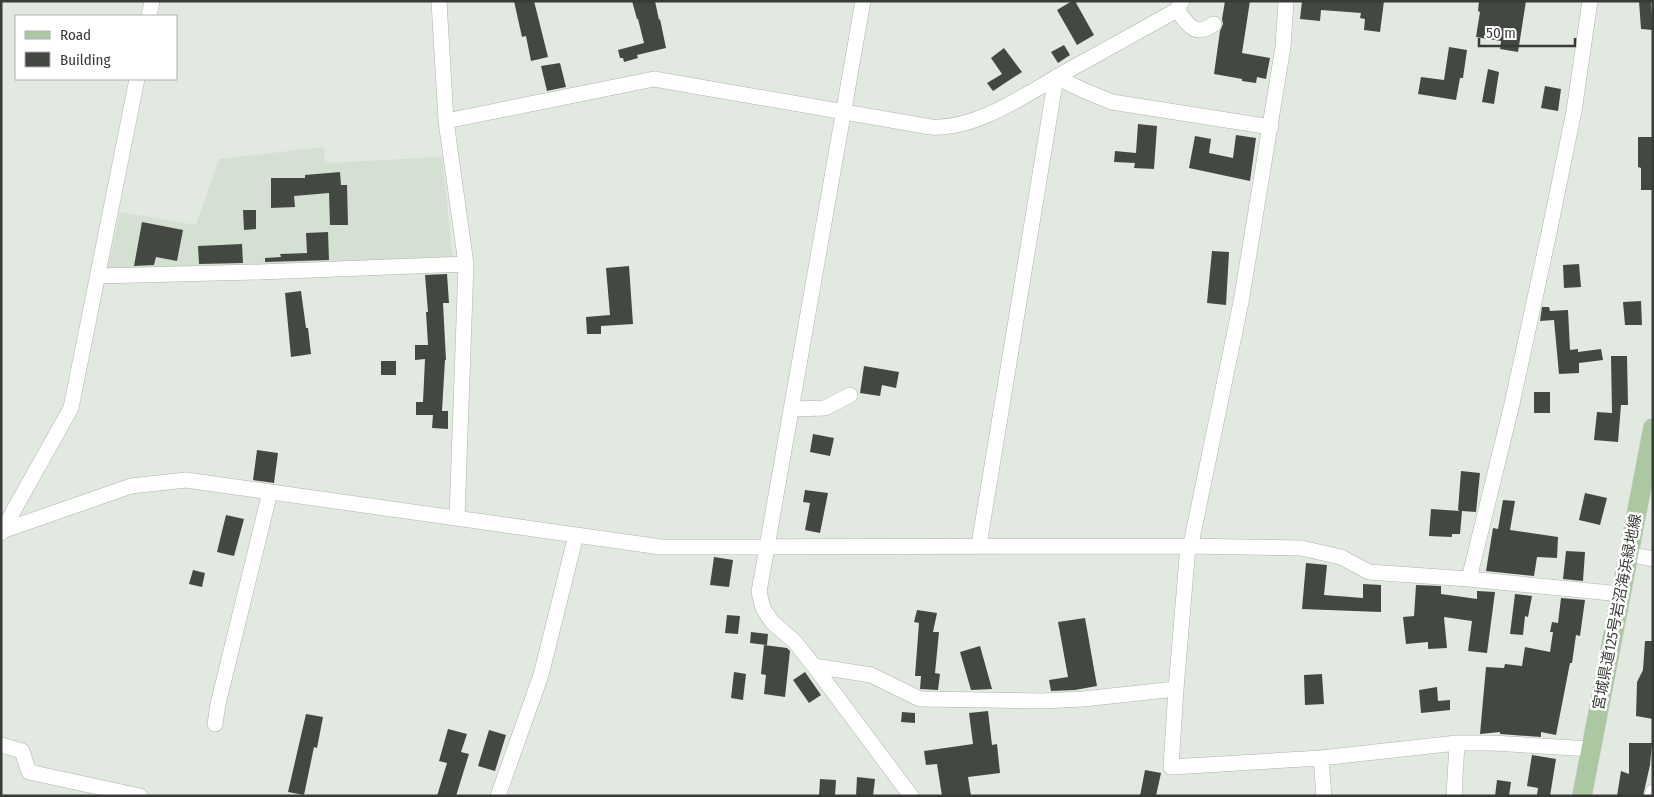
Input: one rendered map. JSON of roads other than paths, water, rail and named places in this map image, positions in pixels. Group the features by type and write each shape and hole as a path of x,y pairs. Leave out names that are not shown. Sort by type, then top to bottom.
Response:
{"main road":[{"name":"宮城県道125号岩沼海浜緑地線","path":"1582,796 1653,428"}],"street":[{"path":"149,15 152,1"},
{"path":"439,1 446,121 466,264 457,518"},
{"path":"863,1 760,592 763,608 772,622 795,642 911,796"},
{"path":"1286,1 1283,47 1241,302 1191,544 1188,546 1171,767 1322,758 1457,743 1492,743 1591,749"},
{"path":"1468,579 1512,404 1547,242 1574,111 1590,1"},
{"path":"446,121 654,78 944,128 979,118 1010,104 1180,5 1190,26 1196,31 1205,30 1214,24"},
{"path":"1056,77 1085,92 1112,102 1271,127"},
{"path":"979,545 1056,77"},
{"path":"2,532 71,408 137,80"},
{"path":"98,276 466,264"},
{"path":"792,409 825,408 850,395"},
{"path":"2,532 131,486 186,480 661,547 979,545 1301,548 1341,557 1369,572 1468,579 1621,594"},
{"path":"215,724 218,704 270,492"},
{"path":"498,796 541,675 576,535"},
{"path":"1628,554 1653,559"},
{"path":"814,666 871,675 920,699 1041,701 1083,699 1176,689"},
{"path":"1454,796 1457,743"},
{"path":"1,745 22,751 29,772 140,796"},
{"path":"1322,758 1324,796"}]}
